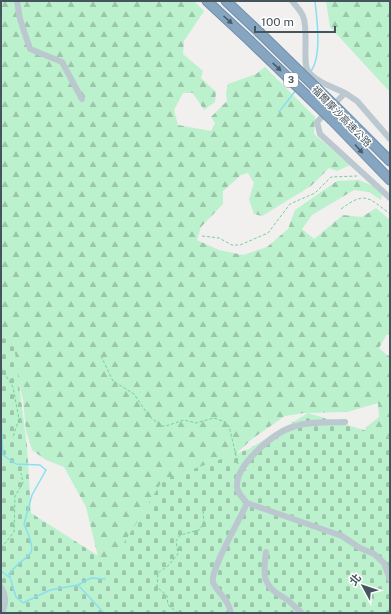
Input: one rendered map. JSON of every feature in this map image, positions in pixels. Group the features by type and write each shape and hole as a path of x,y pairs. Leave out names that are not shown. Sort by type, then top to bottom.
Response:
{"highway":[{"name":"福爾摩沙高速公路","path":"206,1 332,120 390,180"},
{"name":"福爾摩沙高速公路","path":"226,1 390,161"}],"lane":[{"path":"17,1 20,19 30,49 62,62 82,98"},
{"path":"292,1 304,16 307,40 305,64 307,71 320,81 345,93 357,101 390,139"},
{"path":"345,93 317,122 320,134 390,198"},
{"path":"345,422 304,424 292,427 274,435 245,465 236,486 241,496 247,503 342,536 360,548 374,554 384,563 390,580"},
{"path":"231,613 229,602 213,583 212,574 220,560 224,545 237,526 247,503"},
{"path":"266,552 264,568 267,586 275,594 284,597 302,613"},
{"path":"1,587 5,593 5,607 1,613"}],"path":[{"path":"202,236 219,238 232,244 240,244 268,232 290,204 315,193 331,177 366,175"},
{"path":"341,209 354,199 362,197 373,200 390,214"},
{"path":"101,356 113,381 134,394 148,416 161,426 166,426 184,420 196,423 214,418 225,422 229,426 235,457 241,472"},
{"path":"1,368 13,387 19,419 13,437"},
{"path":"1,548 14,532 15,496 23,483 21,473"},
{"path":"178,613 168,605 167,596 158,587 158,573 169,565 178,554 176,541 180,535 199,530 204,523 203,509"}],"green space":[{"path":"1,1 194,1 204,11 184,41 183,54 203,71 201,78 216,92 215,102 204,110 193,93 183,93 174,110 178,125 211,131 215,123 211,117 227,101 226,93 228,84 256,74 265,67 315,117 314,134 350,165 337,171 329,168 311,186 262,216 254,214 249,199 254,183 248,173 241,175 223,191 223,204 201,227 197,240 219,250 243,255 267,247 288,229 295,210 337,181 359,180 373,186 382,195 381,200 369,192 354,190 312,215 302,229 314,239 343,215 362,217 376,208 390,220 390,335 387,334 379,348 390,356 390,613 369,443 365,428 379,417 378,403 347,412 304,413 285,416 252,439 227,462 157,565 100,565 86,507 64,467 46,460 32,450 26,431 23,400 15,366 1,348"},
{"path":"326,1 390,1 390,92 330,27"},
{"path":"1,336 14,345 27,446 31,513 111,564 163,480 249,449 308,413 390,438 390,613 1,613"}],"waterway":[{"path":"311,71 317,56 318,47 318,27 315,1"},
{"path":"279,112 296,90"},
{"path":"1,418 3,455 16,464 40,465 46,470 32,495 24,524 32,544 32,550 30,554 9,574 16,597 23,603 50,590 78,585 104,613"},
{"path":"1,571 9,577"},
{"path":"78,585 91,578 105,579"}]}
